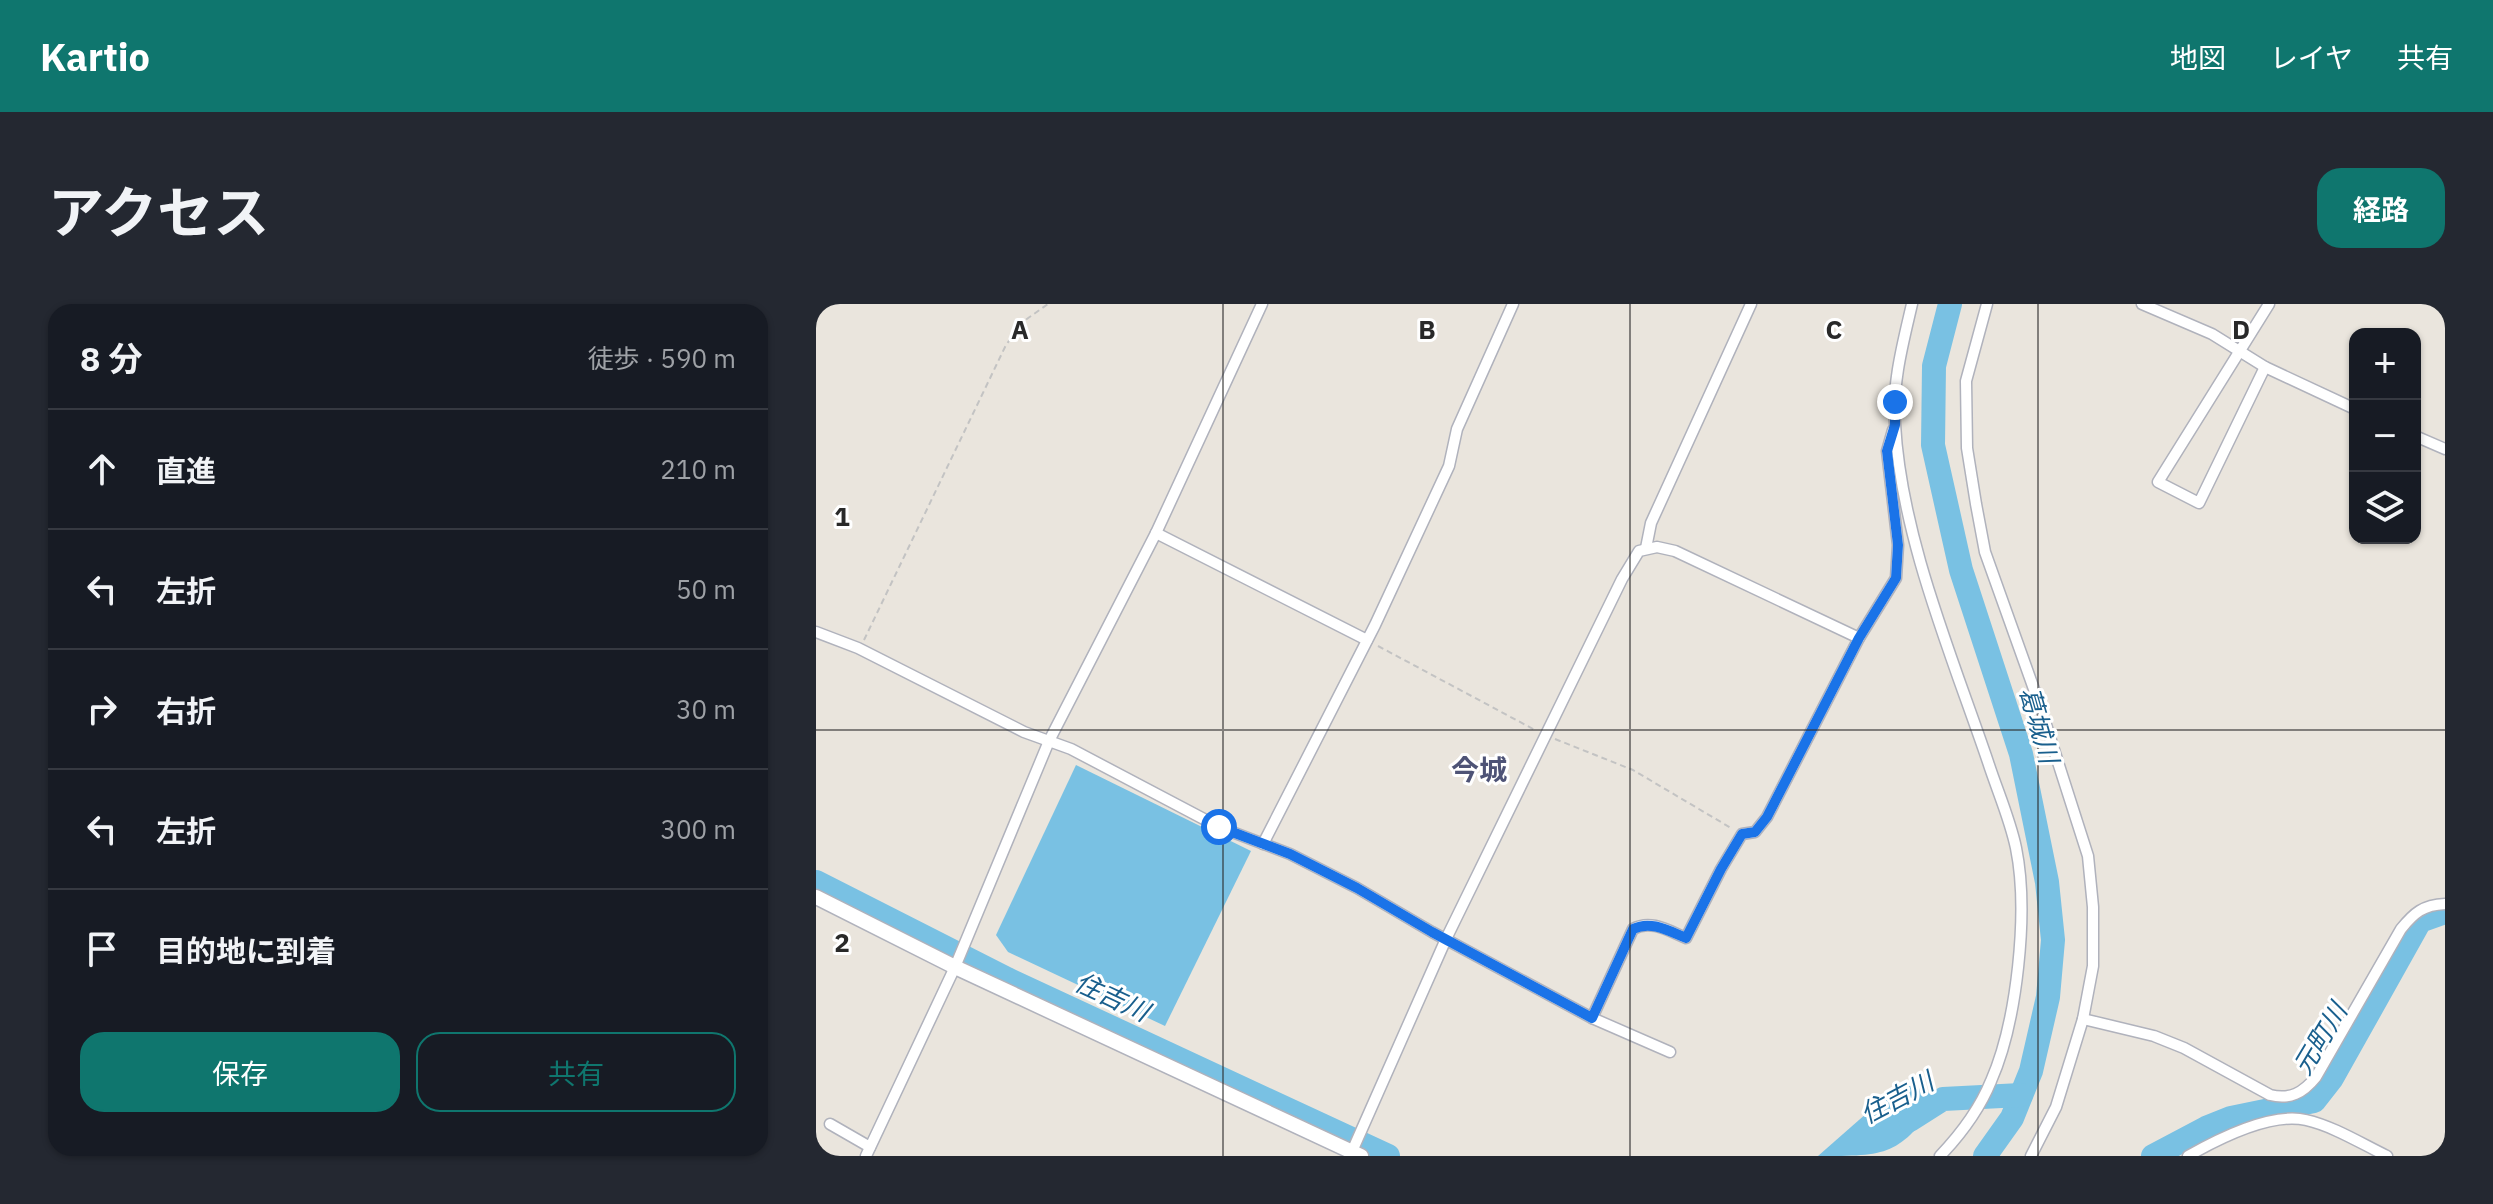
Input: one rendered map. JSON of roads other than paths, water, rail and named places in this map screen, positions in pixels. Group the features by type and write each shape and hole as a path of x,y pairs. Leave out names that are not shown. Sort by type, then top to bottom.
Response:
{"street":[{"path":"830,1124 868,1152 959,959 1049,741 1156,533 1262,304"},
{"path":"1263,844 1367,640 1449,466 1457,429 1513,304"},
{"path":"1646,548 1651,523 1751,304"},
{"path":"1912,304 1901,349 1895,402 1895,425 1910,519 1931,599 2016,849 2021,905 2019,962 2011,1012 1991,1082 1969,1119 1940,1156"},
{"path":"1987,304 1966,381 1967,448 1985,552 2040,706 2088,856 2093,907 2093,966 2083,1019 2056,1107 2031,1156"},
{"path":"2142,304 2212,334 2265,367 2349,406"},
{"path":"2265,367 2199,503 2158,482 2269,304"},
{"path":"1592,1018 1633,929 1652,925 1686,938 1742,834 1755,832 1767,817 1859,638 1896,578 1898,545 1887,451 1895,425"},
{"path":"2421,439 2445,449"},
{"path":"1156,533 1367,640"},
{"path":"816,897 959,959 1355,1149 1446,939 1633,558 1646,548 1675,551 1859,638"},
{"path":"816,632 858,648 999,720 1071,749 1219,827 1290,854 1592,1018 1670,1052"},
{"path":"2083,1019 2154,1036 2184,1048 2272,1098 2295,1095 2307,1088 2324,1064 2401,929 2413,914 2425,907 2445,904"},
{"path":"2272,1098 2279,1119"},
{"path":"2188,1156 2232,1133 2279,1119 2312,1121 2387,1156"}],"water":[{"path":"1076,765 1251,851 1165,1026 1008,952 996,935"},
{"path":"1903,1086 1914,1086 1940,1098 1902,1142 1877,1153 1818,1156 1884,1098"}],"waterway":[{"name":"葛城川","path":"1950,304 1934,366 1933,445 1961,570 2021,754 2047,882 2053,940 2048,997 2031,1071 2012,1118 1985,1156"},
{"name":"住吉川","path":"816,882 1007,979 1388,1156"},
{"name":"元町川","path":"2153,1156 2231,1118 2314,1101 2332,1078 2420,921 2445,912"},
{"name":"住吉川","path":"1910,1120 1943,1099 2021,1095"}],"district":[{"name":"今城","path":"1479,770"}]}
